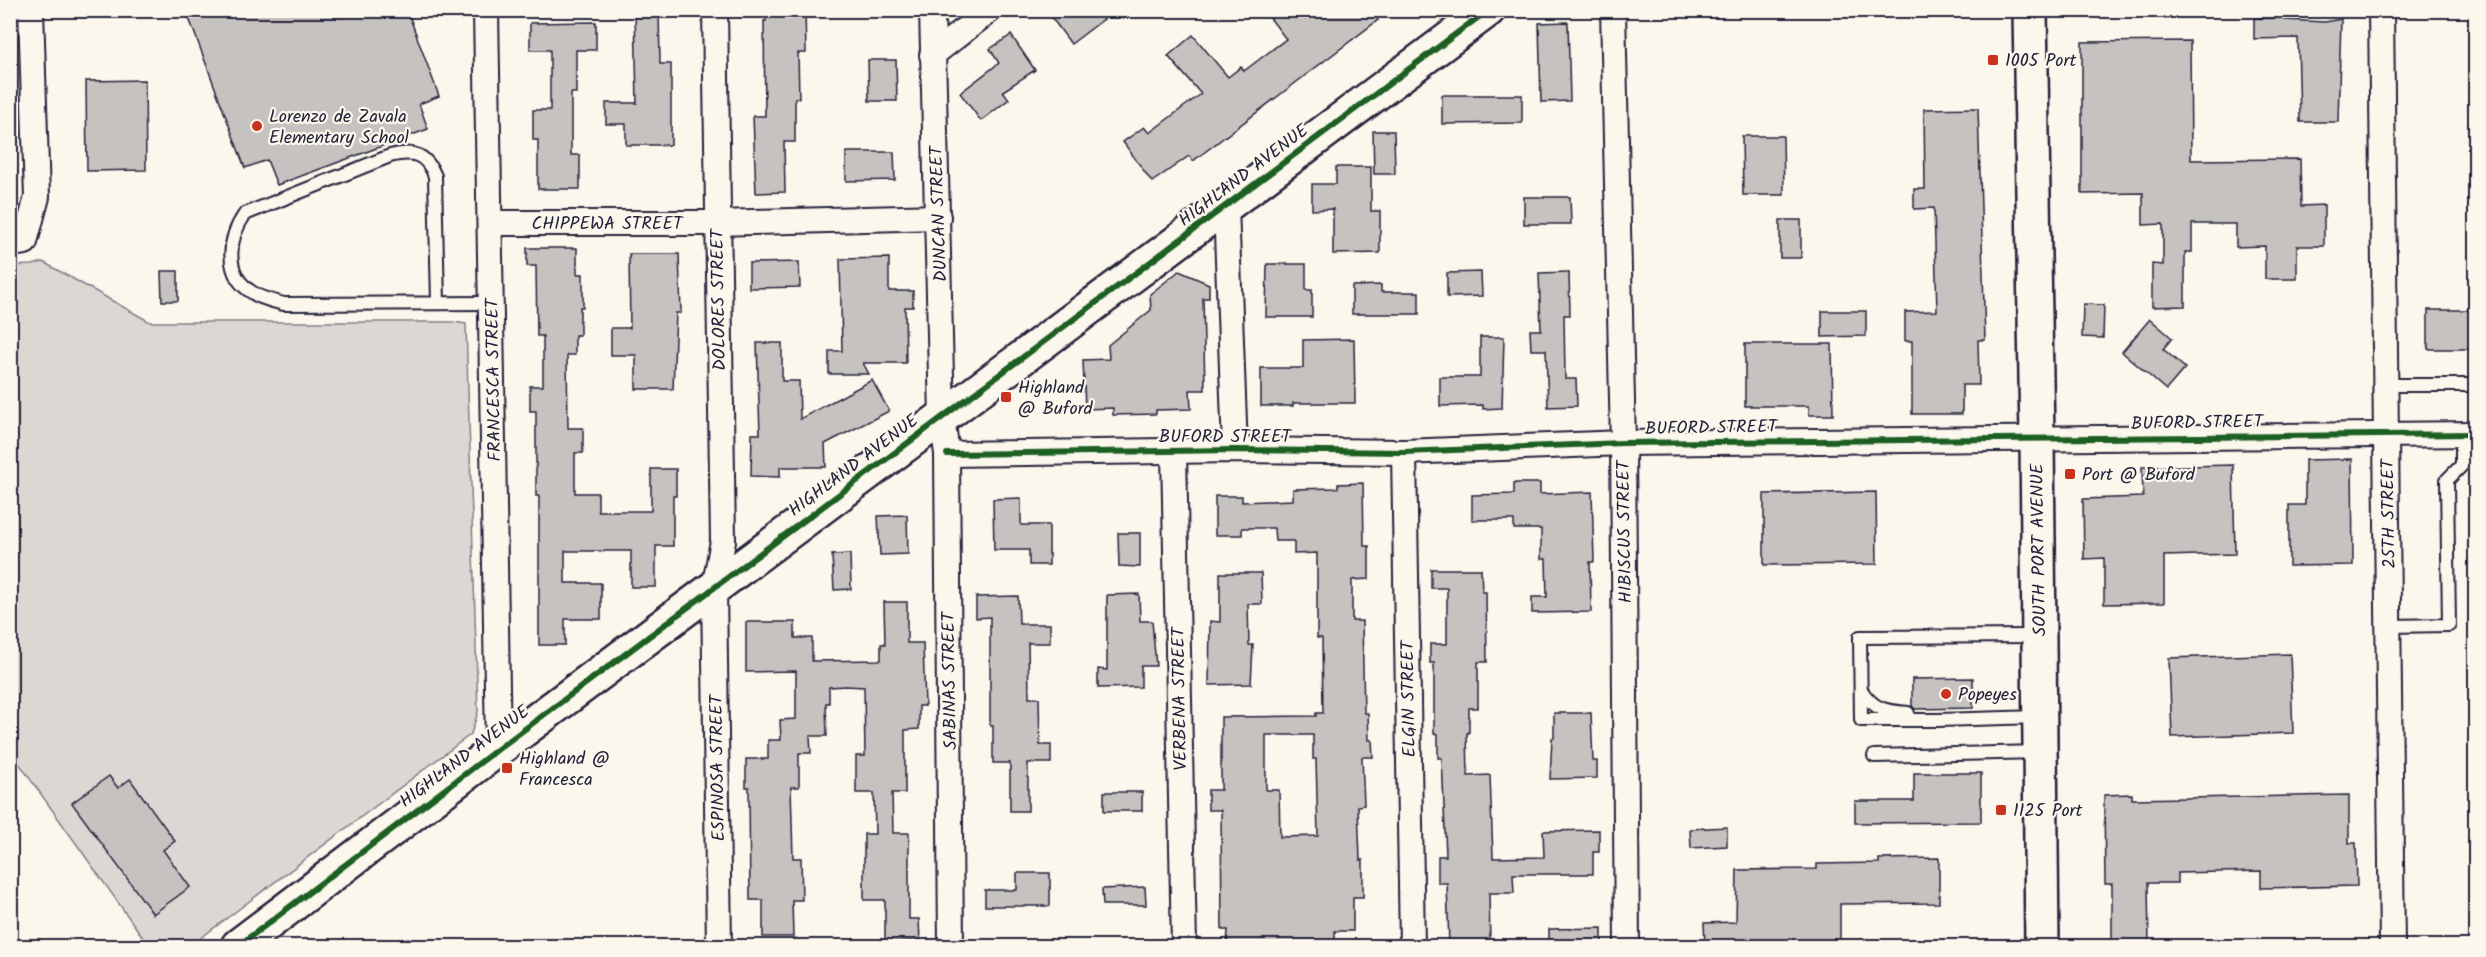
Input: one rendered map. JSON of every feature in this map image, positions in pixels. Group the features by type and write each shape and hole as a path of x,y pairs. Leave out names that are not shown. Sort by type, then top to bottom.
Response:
{"street":[{"path":"18,243 37,197 31,10"},
{"name":"FRANCESCA STREET","path":"486,10 498,749"},
{"name":"DOLORES STREET","path":"714,589 723,541 715,10"},
{"name":"DUNCAN STREET","path":"932,10 942,417"},
{"path":"932,55 990,10"},
{"name":"HIGHLAND AVENUE","path":"238,946 498,749 1488,10"},
{"name":"HIBISCUS STREET","path":"1613,10 1623,443 1627,946"},
{"name":"SOUTH PORT AVENUE","path":"2030,10 2042,946"},
{"name":"25TH STREET","path":"2381,10 2392,946"},
{"path":"1226,206 1235,450"},
{"name":"CHIPPEWA STREET","path":"491,223 717,223 938,217"},
{"name":"SABINAS STREET","path":"942,417 947,454 951,946"},
{"name":"BUFORD STREET","path":"947,454 1235,450 1404,452 1623,443 2469,435"},
{"name":"VERBENA STREET","path":"1174,452 1184,946"},
{"name":"ELGIN STREET","path":"1404,452 1413,946"},
{"name":"ESPINOSA STREET","path":"714,589 719,946"}],"lane":[{"path":"438,303 435,176 429,161 419,156 402,153 390,156 245,214 236,227 231,246 231,261 238,278 249,292 260,298 284,304 492,303"},
{"path":"2386,385 2475,385"},
{"path":"2389,626 2449,625 2447,480 2462,465 2469,435"},
{"path":"2039,636 1860,636 1861,720 2040,717"},
{"path":"1861,690 1869,702 1878,708 1893,712 1942,713 1974,719"},
{"path":"1874,756 2040,752"}],"shaded area":[{"path":"43,262 150,322 453,322 466,324 478,712 471,734 190,946 149,946 11,752 10,266"}],"building":[{"path":"186,10 407,10 439,96 419,104 428,129 277,185 267,160 245,168"},
{"path":"635,10 659,10 660,64 671,64 671,145 626,145 626,124 606,124 606,103 637,103"},
{"path":"766,10 805,10 806,53 798,53 799,98 795,98 795,142 784,142 785,192 756,193 753,116 765,116 764,21 766,21"},
{"path":"1046,10 1116,10 1071,44"},
{"path":"1264,10 1371,10 1378,20 1193,161 1189,156 1152,182 1123,142 1144,127 1149,133 1201,94 1168,56 1193,35 1228,77 1241,67 1244,71 1286,39"},
{"path":"2254,18 2325,22 2341,19 2338,122 2300,122 2298,38 2254,39"},
{"path":"596,22 596,50 576,50 576,93 571,93 571,155 580,155 580,189 538,189 538,140 533,140 533,110 550,110 550,50 530,50 530,23"},
{"path":"1568,22 1570,101 1541,102 1539,23"},
{"path":"1011,35 1035,70 1003,91 1009,99 981,121 960,93 999,63 990,49"},
{"path":"2190,41 2191,160 2300,159 2301,206 2324,205 2324,246 2297,246 2297,279 2265,279 2265,246 2236,247 2236,224 2192,224 2192,252 2185,252 2185,306 2152,307 2152,264 2163,265 2163,224 2143,225 2143,193 2082,194 2082,42"},
{"path":"868,60 896,60 897,101 869,101"},
{"path":"145,80 146,170 87,171 86,81"},
{"path":"1442,95 1522,95 1522,123 1442,124"},
{"path":"1978,108 1985,340 1978,340 1979,385 1962,385 1962,414 1912,414 1912,341 1905,341 1905,312 1937,311 1934,208 1914,209 1914,189 1925,189 1924,109"},
{"path":"1373,131 1394,131 1395,174 1374,174"},
{"path":"1742,136 1783,136 1784,195 1743,195"},
{"path":"846,152 894,152 895,180 846,181"},
{"path":"1336,167 1371,167 1371,211 1380,211 1380,253 1333,254 1333,209 1312,210 1312,184 1336,184"},
{"path":"1524,197 1570,197 1571,224 1524,224"},
{"path":"1780,220 1801,220 1801,258 1780,258"},
{"path":"527,248 577,248 577,274 583,274 580,335 575,335 575,355 567,355 568,428 583,428 583,453 575,453 575,493 598,493 598,511 651,511 651,469 676,469 676,496 673,496 673,546 656,546 656,587 631,587 631,551 565,551 565,583 601,583 601,619 565,619 565,645 539,645 539,496 536,496 536,411 530,411 530,386 543,386 543,336 537,336 536,266 527,266"},
{"path":"629,254 679,254 681,313 676,313 673,389 636,389 636,355 611,355 611,328 630,328"},
{"path":"889,258 889,291 913,291 913,307 905,307 906,363 863,363 869,374 829,374 829,351 842,351 840,259"},
{"path":"799,262 800,287 749,288 749,263"},
{"path":"1267,264 1306,264 1306,290 1312,290 1312,317 1266,317"},
{"path":"161,271 178,271 178,301 162,301"},
{"path":"1179,271 1209,284 1209,298 1203,298 1205,390 1190,390 1191,409 1156,410 1156,414 1113,415 1113,408 1085,409 1083,360 1109,359 1108,345 1151,310 1150,294"},
{"path":"1481,272 1482,296 1447,297 1447,273"},
{"path":"1569,272 1570,315 1564,315 1565,379 1576,379 1577,406 1548,407 1546,350 1531,350 1530,330 1541,330 1539,273"},
{"path":"1381,285 1381,292 1419,292 1419,314 1352,314 1352,286"},
{"path":"2083,304 2104,305 2103,338 2082,337"},
{"path":"2428,310 2475,310 2475,349 2428,349"},
{"path":"1822,311 1866,311 1866,336 1822,337"},
{"path":"2150,319 2172,338 2163,349 2185,368 2166,390 2122,352"},
{"path":"1480,337 1504,337 1502,408 1483,409 1483,405 1440,406 1440,377 1480,377"},
{"path":"1354,339 1355,403 1293,403 1293,406 1261,406 1261,368 1303,368 1303,340"},
{"path":"757,343 782,343 782,381 799,381 800,419 872,380 889,411 825,444 826,467 780,467 780,477 751,476 752,434 760,434"},
{"path":"1745,344 1832,344 1833,415 1809,415 1809,406 1745,406"},
{"path":"2352,459 2353,565 2289,566 2289,505 2305,505 2305,460"},
{"path":"2233,465 2235,554 2164,556 2164,603 2104,604 2104,558 2084,559 2083,499 2143,497 2142,467"},
{"path":"1363,483 1364,546 1369,546 1369,579 1352,580 1352,621 1362,621 1364,713 1368,713 1369,740 1372,740 1373,757 1362,757 1364,805 1358,806 1360,860 1363,860 1363,897 1353,897 1353,931 1335,931 1335,946 1227,945 1228,930 1222,930 1221,810 1208,810 1208,790 1221,790 1221,717 1316,716 1316,713 1323,713 1322,638 1317,638 1317,553 1294,554 1294,541 1275,541 1274,528 1242,528 1242,535 1215,535 1215,496 1242,496 1242,502 1293,500 1293,489 1338,488 1338,484","holes":["1266,735 1313,735 1313,759 1316,759 1318,836 1280,837 1279,790 1266,790"]},
{"path":"1514,483 1540,483 1540,494 1592,492 1594,562 1590,562 1591,612 1532,613 1532,597 1547,597 1546,559 1541,559 1541,529 1514,529 1514,520 1472,520 1472,495 1514,494"},
{"path":"1876,492 1877,564 1764,565 1764,494"},
{"path":"1021,498 1021,525 1049,525 1049,565 1029,565 1029,550 994,550 993,499"},
{"path":"907,515 908,554 880,555 878,516"},
{"path":"1118,533 1140,533 1140,567 1119,566"},
{"path":"850,554 851,589 834,590 832,555"},
{"path":"1431,569 1481,569 1482,592 1486,592 1487,662 1478,662 1478,708 1469,708 1468,776 1490,775 1493,858 1544,857 1543,831 1599,830 1599,852 1593,852 1593,874 1513,874 1514,893 1489,893 1490,946 1449,946 1447,883 1438,883 1438,856 1446,856 1442,758 1438,758 1438,734 1434,734 1434,663 1430,663 1430,644 1447,644 1447,588 1431,588"},
{"path":"1220,573 1261,573 1262,604 1248,604 1249,645 1253,645 1251,684 1209,685 1210,621 1220,622"},
{"path":"1139,594 1140,621 1152,621 1156,666 1141,666 1141,687 1098,688 1098,669 1107,670 1107,595"},
{"path":"1018,596 1019,624 1050,624 1050,643 1028,643 1029,698 1039,698 1040,745 1051,745 1051,763 1028,763 1028,811 1010,811 1010,763 993,763 993,726 990,726 990,617 976,618 976,597"},
{"path":"884,602 907,602 907,643 923,643 925,706 919,706 919,729 905,730 905,793 892,793 893,833 909,833 909,919 919,919 920,941 885,942 885,900 864,900 864,834 875,834 874,793 856,793 856,756 865,756 864,687 846,686 829,687 829,703 826,703 827,736 810,736 811,753 799,753 799,787 791,787 793,858 801,858 802,900 792,900 793,937 763,937 763,900 750,900 749,787 746,787 746,759 768,759 768,740 781,740 780,720 796,719 796,671 746,672 746,622 795,622 795,638 812,638 812,661 881,660 881,644 885,644"},
{"path":"2290,654 2293,733 2172,737 2169,658"},
{"path":"1973,678 1973,708 1915,709 1912,706 1912,679"},
{"path":"1554,713 1591,713 1593,761 1597,761 1597,778 1550,779"},
{"path":"1914,773 1981,773 1981,822 1855,823 1855,801 1914,801"},
{"path":"109,776 118,788 130,779 175,841 163,850 190,887 153,914 72,803"},
{"path":"1104,792 1142,792 1142,811 1104,811"},
{"path":"2132,794 2132,799 2349,795 2349,843 2356,843 2357,886 2261,888 2261,871 2178,873 2178,883 2148,883 2149,946 2112,946 2112,884 2105,884 2104,795"},
{"path":"1727,827 1727,846 1691,848 1690,829"},
{"path":"1939,858 1939,903 1840,904 1840,946 1705,946 1704,923 1736,922 1737,870 1817,869 1817,864 1879,863 1879,859"},
{"path":"1017,873 1050,873 1050,906 985,906 985,890 1017,890"},
{"path":"1145,887 1146,905 1103,905 1102,889"},
{"path":"1602,928 1602,946 1549,946 1549,929"}],"cycle path":[{"path":"238,946 498,749 1488,10"},
{"path":"947,454 1235,450 1404,452 1623,443 2476,434"}],"place":[{"name":"1005 Port","path":"1993,60"},
{"name":"Lorenzo de Zavala Elementary School","path":"257,126"},
{"name":"Highland @ Buford","path":"1006,397"},
{"name":"Port @ Buford","path":"2070,474"},
{"name":"Popeyes","path":"1946,694"},
{"name":"Highland @ Francesca","path":"507,768"},
{"name":"1125 Port","path":"2001,810"}]}
